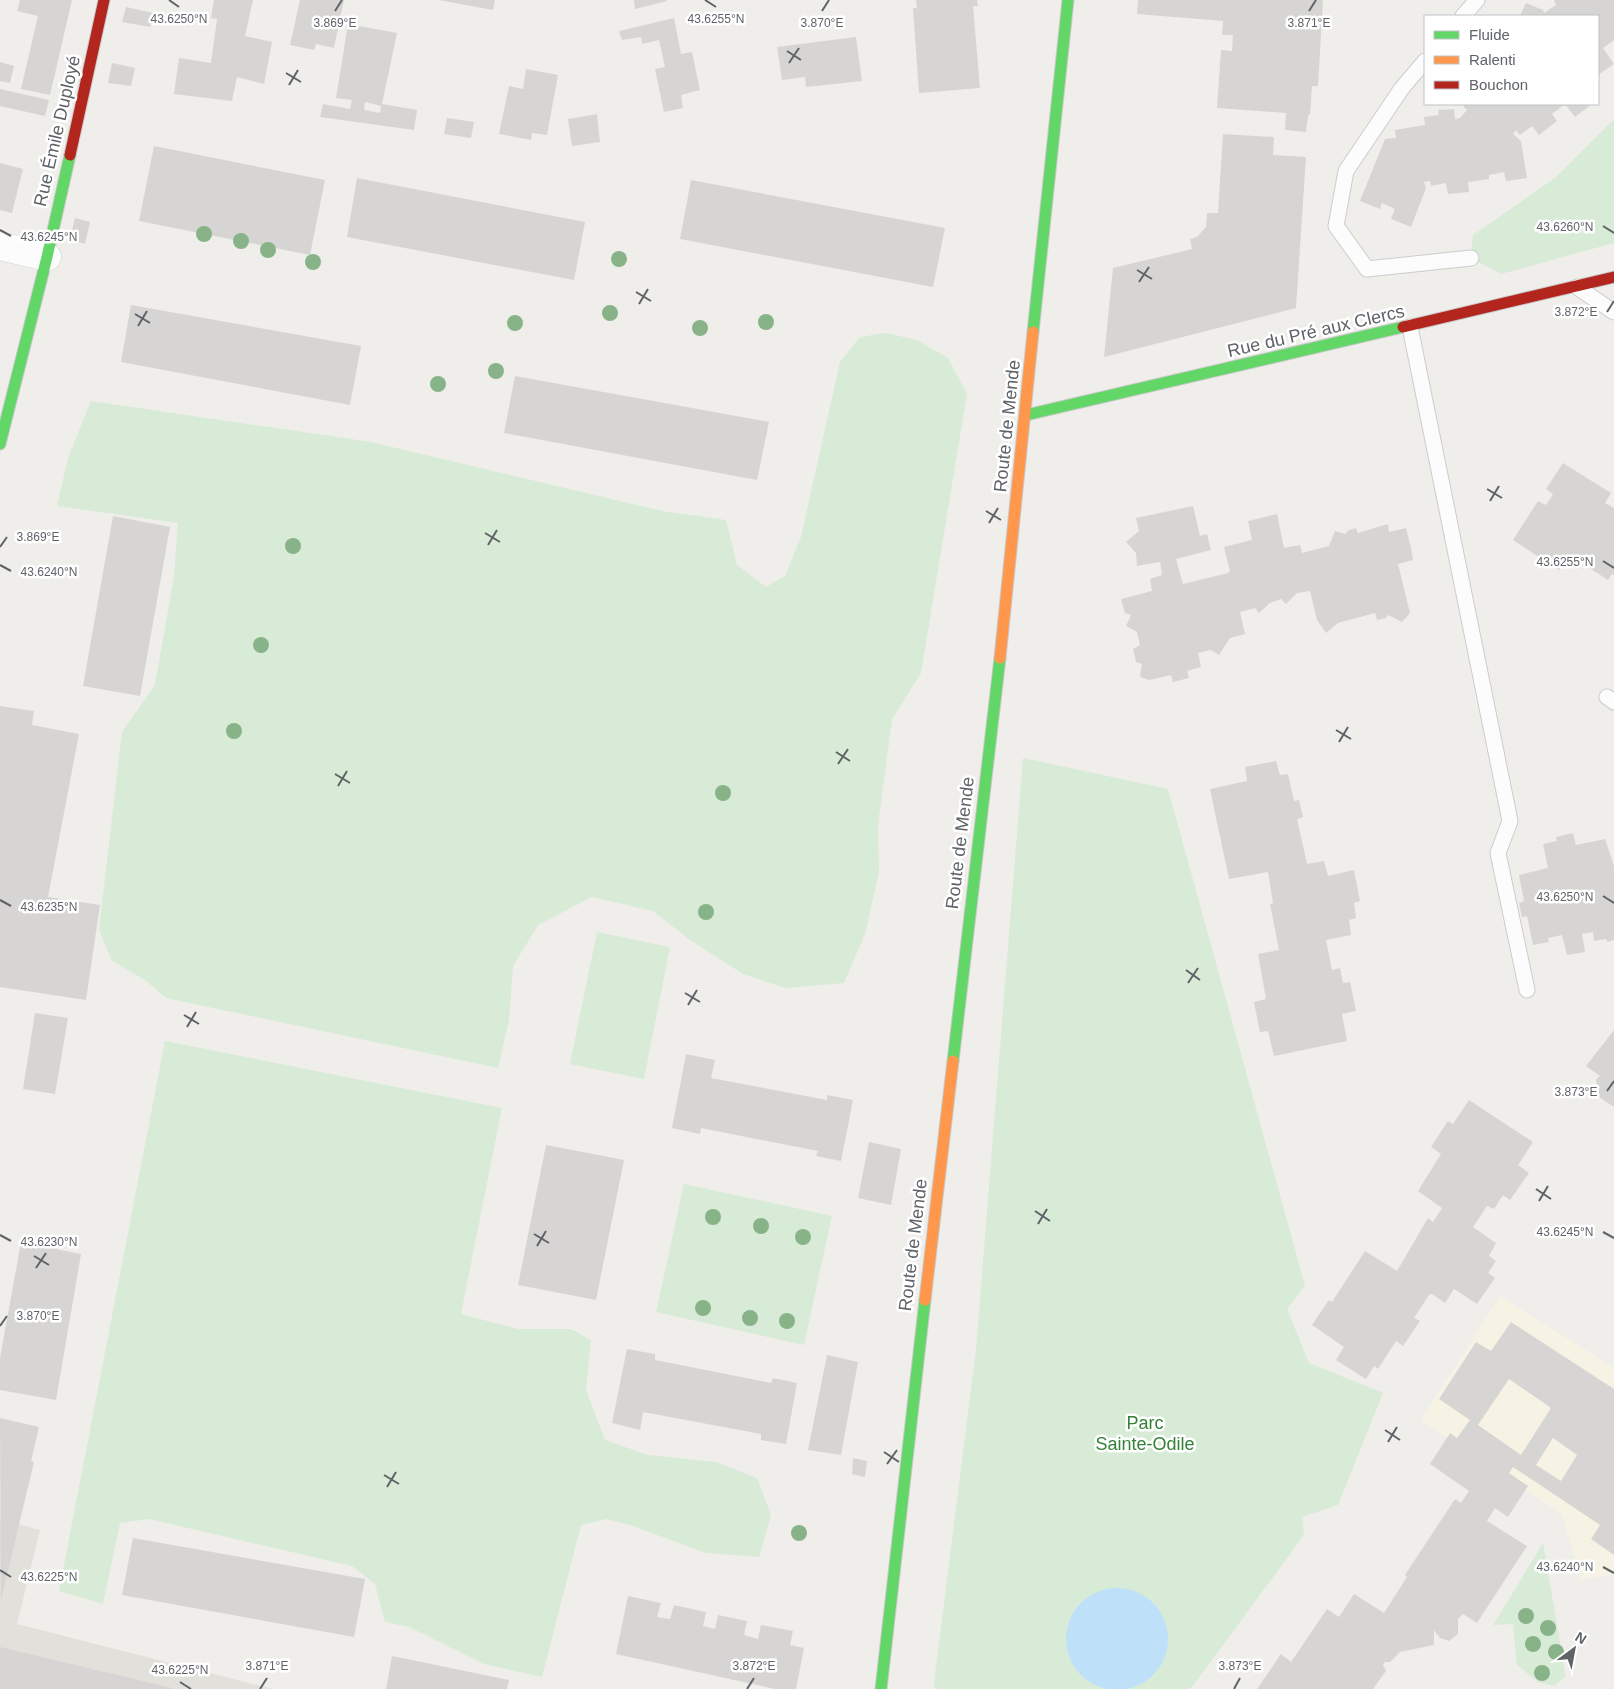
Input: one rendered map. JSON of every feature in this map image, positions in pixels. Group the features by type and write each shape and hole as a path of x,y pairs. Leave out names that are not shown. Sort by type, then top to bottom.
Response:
{"street":[{"name":"Rue Émile Duployé","path":"0,444 47,257 104,0"},
{"name":"Route de Mende","path":"881,1689 890,1595 992,731 1068,0"},
{"path":"0,246 47,257"},
{"name":"Rue du Pré aux Clercs","path":"1026,415 1410,327 1614,277"}],"lane":[{"path":"1464,15 1477,0"},
{"path":"1424,62 1402,88 1346,171 1336,226 1367,269 1471,258"},
{"path":"1577,287 1614,312"},
{"path":"1410,327 1510,821 1498,853 1527,990"}],"shaded area":[{"path":"1500,1296 1614,1368 1614,1574 1581,1580 1562,1514 1421,1420"},
{"path":"0,1519 40,1530 17,1624 273,1689 0,1689"}],"green space":[{"path":"1614,119 1614,243 1501,274 1471,258 1473,235 1555,178"},
{"path":"886,333 917,340 948,358 967,394 921,673 892,720 878,825 879,872 865,934 844,983 785,988 743,974 690,940 653,911 592,897 538,925 513,966 509,1020 498,1068 166,998 145,980 112,961 99,930 122,732 155,685 174,576 178,523 57,506 68,458 91,401 371,442 662,511 726,520 737,565 766,587 785,576 801,537 840,362 860,337"},
{"name":"Parc Sainte-Odile","path":"1023,758 1168,789 1305,1286 1287,1309 1309,1363 1383,1393 1338,1505 1302,1517 1304,1535 1192,1687 1187,1689 935,1689 934,1682 976,1350"},
{"path":"597,932 670,947 644,1079 570,1064"},
{"path":"165,1041 502,1108 461,1314 518,1329 571,1329 591,1340 586,1390 605,1440 648,1455 715,1462 757,1478 771,1515 759,1557 706,1553 630,1525 606,1519 581,1525 542,1677 484,1664 409,1627 385,1622 375,1584 352,1566 149,1519 120,1523 103,1604 59,1591"},
{"path":"684,1184 832,1216 804,1345 656,1312"},
{"path":"1543,1543 1565,1671 1565,1677 1554,1686 1538,1682 1517,1665 1513,1624 1493,1625"}],"water":[{"path":"1117,1588 1137,1592 1153,1603 1164,1619 1168,1639 1164,1659 1153,1675 1137,1686 1117,1690 1097,1686 1081,1675 1070,1659 1066,1639 1070,1619 1081,1603 1097,1592"}],"building":[{"path":"20,0 72,0 50,95 21,89 38,16 17,11"},
{"path":"214,0 253,0 245,36 272,42 264,84 237,77 232,101 174,94 179,58 211,63 217,19 211,18"},
{"path":"300,0 344,0 334,48 316,44 314,50 290,45"},
{"path":"439,0 495,0 493,10"},
{"path":"634,0 667,0 667,1 635,9"},
{"path":"916,0 977,0 978,6 973,6 980,88 919,93 913,8 917,8"},
{"path":"1138,0 1323,0 1318,86 1312,86 1310,115 1308,115 1306,132 1285,130 1286,113 1217,108 1221,50 1232,51 1233,35 1222,35 1223,21 1137,14"},
{"path":"1554,0 1614,0 1614,40 1603,48 1614,64 1599,74 1599,15 1520,15 1526,3 1543,10 1544,13 1556,5"},
{"path":"126,7 153,13 150,27 122,22"},
{"path":"674,18 681,54 692,52 700,90 681,95 683,108 664,112 655,69 665,67 659,40 642,44 641,37 622,40 619,31"},
{"path":"348,24 397,33 382,104 417,110 414,130 320,117 323,104 350,109 352,100 336,98","holes":["365,102 381,106 380,113 364,110"]},
{"path":"856,37 862,81 806,87 805,77 782,80 777,47"},
{"path":"0,62 14,66 10,83 0,81"},
{"path":"112,63 135,68 131,86 108,83"},
{"path":"526,69 558,75 547,135 532,133 531,140 499,134 509,86 523,89"},
{"path":"0,89 49,100 45,116 0,106"},
{"path":"1564,105 1552,114 1557,121 1539,135 1532,126 1520,135 1516,130 1513,134 1521,141 1527,178 1506,181 1504,172 1489,175 1489,179 1468,182 1469,192 1448,194 1446,183 1431,186 1430,181 1424,182 1426,188 1411,227 1391,219 1395,209 1382,203 1380,209 1360,201 1385,139 1396,138 1395,130 1425,125 1424,117 1439,115 1438,110 1454,109 1455,119 1460,118 1467,110 1463,106"},
{"path":"1566,105 1591,105 1575,117"},
{"path":"597,114 600,142 572,146 568,119"},
{"path":"447,118 474,122 471,138 444,134"},
{"path":"1223,134 1274,137 1273,155 1306,157 1296,308 1104,357 1113,268 1192,249 1190,239 1197,237 1206,227 1207,213 1218,213"},
{"path":"154,146 325,180 310,255 139,221"},
{"path":"0,163 23,169 12,213 0,210"},
{"path":"357,178 585,222 574,280 347,237"},
{"path":"691,180 945,228 933,287 680,239"},
{"path":"75,218 90,222 85,244 70,240"},
{"path":"131,305 361,346 350,405 121,362"},
{"path":"515,376 769,422 757,480 504,433"},
{"path":"1563,463 1611,493 1605,503 1614,508 1614,575 1612,574 1608,580 1569,555 1559,570 1513,540 1538,501 1546,505 1553,494 1546,489"},
{"path":"1193,506 1200,536 1207,534 1211,550 1176,559 1183,584 1228,573 1230,571 1224,547 1252,540 1248,521 1277,514 1284,548 1300,545 1302,553 1329,546 1335,531 1345,534 1349,530 1356,528 1358,533 1388,524 1389,532 1406,528 1413,560 1398,564 1410,613 1402,622 1388,615 1386,618 1377,620 1375,613 1338,623 1326,633 1317,620 1310,591 1297,593 1286,604 1281,599 1270,603 1259,613 1255,608 1240,612 1245,634 1230,638 1219,655 1211,650 1198,653 1201,667 1187,671 1189,678 1173,682 1171,675 1149,680 1140,677 1142,664 1136,662 1133,649 1140,645 1137,632 1126,626 1131,615 1125,613 1121,599 1152,591 1150,579 1162,575 1160,562 1137,566 1136,553 1126,542 1139,531 1136,518"},
{"path":"113,516 170,527 140,696 83,686"},
{"path":"0,706 34,711 32,725 79,734 48,897 100,905 86,1000 0,987"},
{"path":"1276,761 1280,775 1288,774 1294,801 1299,800 1303,817 1297,819 1307,864 1324,861 1328,876 1354,870 1360,901 1354,903 1356,918 1349,920 1351,935 1326,940 1332,970 1340,968 1343,983 1350,982 1356,1011 1342,1014 1347,1041 1274,1056 1268,1031 1260,1032 1254,1002 1266,999 1258,954 1279,950 1270,904 1273,903 1268,872 1229,879 1210,789 1247,781 1245,767"},
{"path":"1573,833 1576,845 1605,839 1614,866 1614,940 1608,942 1606,939 1594,941 1593,932 1582,934 1585,952 1567,955 1562,935 1548,938 1549,942 1533,945 1527,916 1522,917 1519,903 1524,901 1519,875 1548,868 1543,844 1557,841 1556,837"},
{"path":"35,1013 68,1018 55,1094 23,1089"},
{"path":"1614,1030 1614,1107 1599,1097 1596,1080 1600,1076 1586,1066"},
{"path":"686,1054 715,1060 711,1078 827,1100 827,1095 853,1100 841,1161 816,1156 818,1151 701,1128 700,1134 672,1128"},
{"path":"1469,1100 1533,1142 1518,1165 1529,1173 1510,1200 1503,1195 1494,1209 1487,1206 1473,1227 1496,1243 1489,1256 1496,1261 1488,1273 1495,1278 1477,1304 1454,1289 1445,1303 1432,1294 1429,1295 1414,1318 1420,1321 1403,1346 1396,1341 1378,1369 1374,1366 1366,1379 1336,1360 1344,1347 1312,1325 1329,1300 1332,1302 1365,1251 1397,1271 1428,1218 1433,1222 1442,1208 1418,1191 1441,1154 1431,1147 1448,1121 1453,1124"},
{"path":"869,1142 901,1149 891,1205 858,1198"},
{"path":"546,1145 624,1160 596,1300 518,1285"},
{"path":"21,1242 81,1254 56,1400 0,1390 0,1358"},
{"path":"1511,1322 1614,1389 1614,1555 1591,1539 1600,1525 1513,1467 1509,1473 1528,1486 1508,1517 1495,1508 1487,1521 1527,1546 1477,1623 1463,1614 1458,1619 1458,1634 1449,1641 1440,1638 1434,1630 1434,1645 1400,1652 1390,1662 1385,1662 1383,1665 1386,1671 1373,1689 1257,1689 1281,1654 1291,1662 1327,1609 1339,1617 1354,1594 1384,1613 1407,1577 1405,1575 1455,1499 1461,1503 1469,1491 1430,1464 1450,1433 1457,1438 1470,1420 1439,1399 1476,1342 1491,1351","holes":["1509,1379 1551,1408 1521,1455 1478,1425","1553,1438 1577,1455 1561,1481 1536,1465"]},
{"path":"627,1349 655,1354 655,1360 771,1383 773,1378 797,1383 786,1444 761,1440 761,1434 643,1412 640,1430 612,1423"},
{"path":"827,1355 858,1362 841,1455 808,1450"},
{"path":"0,1418 39,1427 31,1461 34,1462 1,1600"},
{"path":"853,1458 867,1461 865,1477 852,1474"},
{"path":"133,1538 365,1579 354,1637 122,1595"},
{"path":"628,1596 661,1603 657,1617 670,1619 674,1605 706,1612 703,1626 715,1629 718,1615 747,1621 744,1635 758,1639 761,1625 793,1631 790,1645 804,1648 796,1689 775,1689 616,1654"},
{"path":"0,1647 172,1688 172,1689 0,1689"},
{"path":"392,1656 509,1680 507,1689 386,1689"}],"traffic: fast":[{"path":"1033,332 1068,0"},
{"path":"0,444 47,257 70,155"},
{"path":"1026,415 1403,327"},
{"path":"953,1061 1000,658"},
{"path":"881,1689 925,1300"}],"traffic: slow":[{"path":"1000,658 1033,332"},
{"path":"925,1300 953,1061"}],"traffic: jam":[{"path":"70,155 104,0"},
{"path":"1403,327 1614,277"}]}
